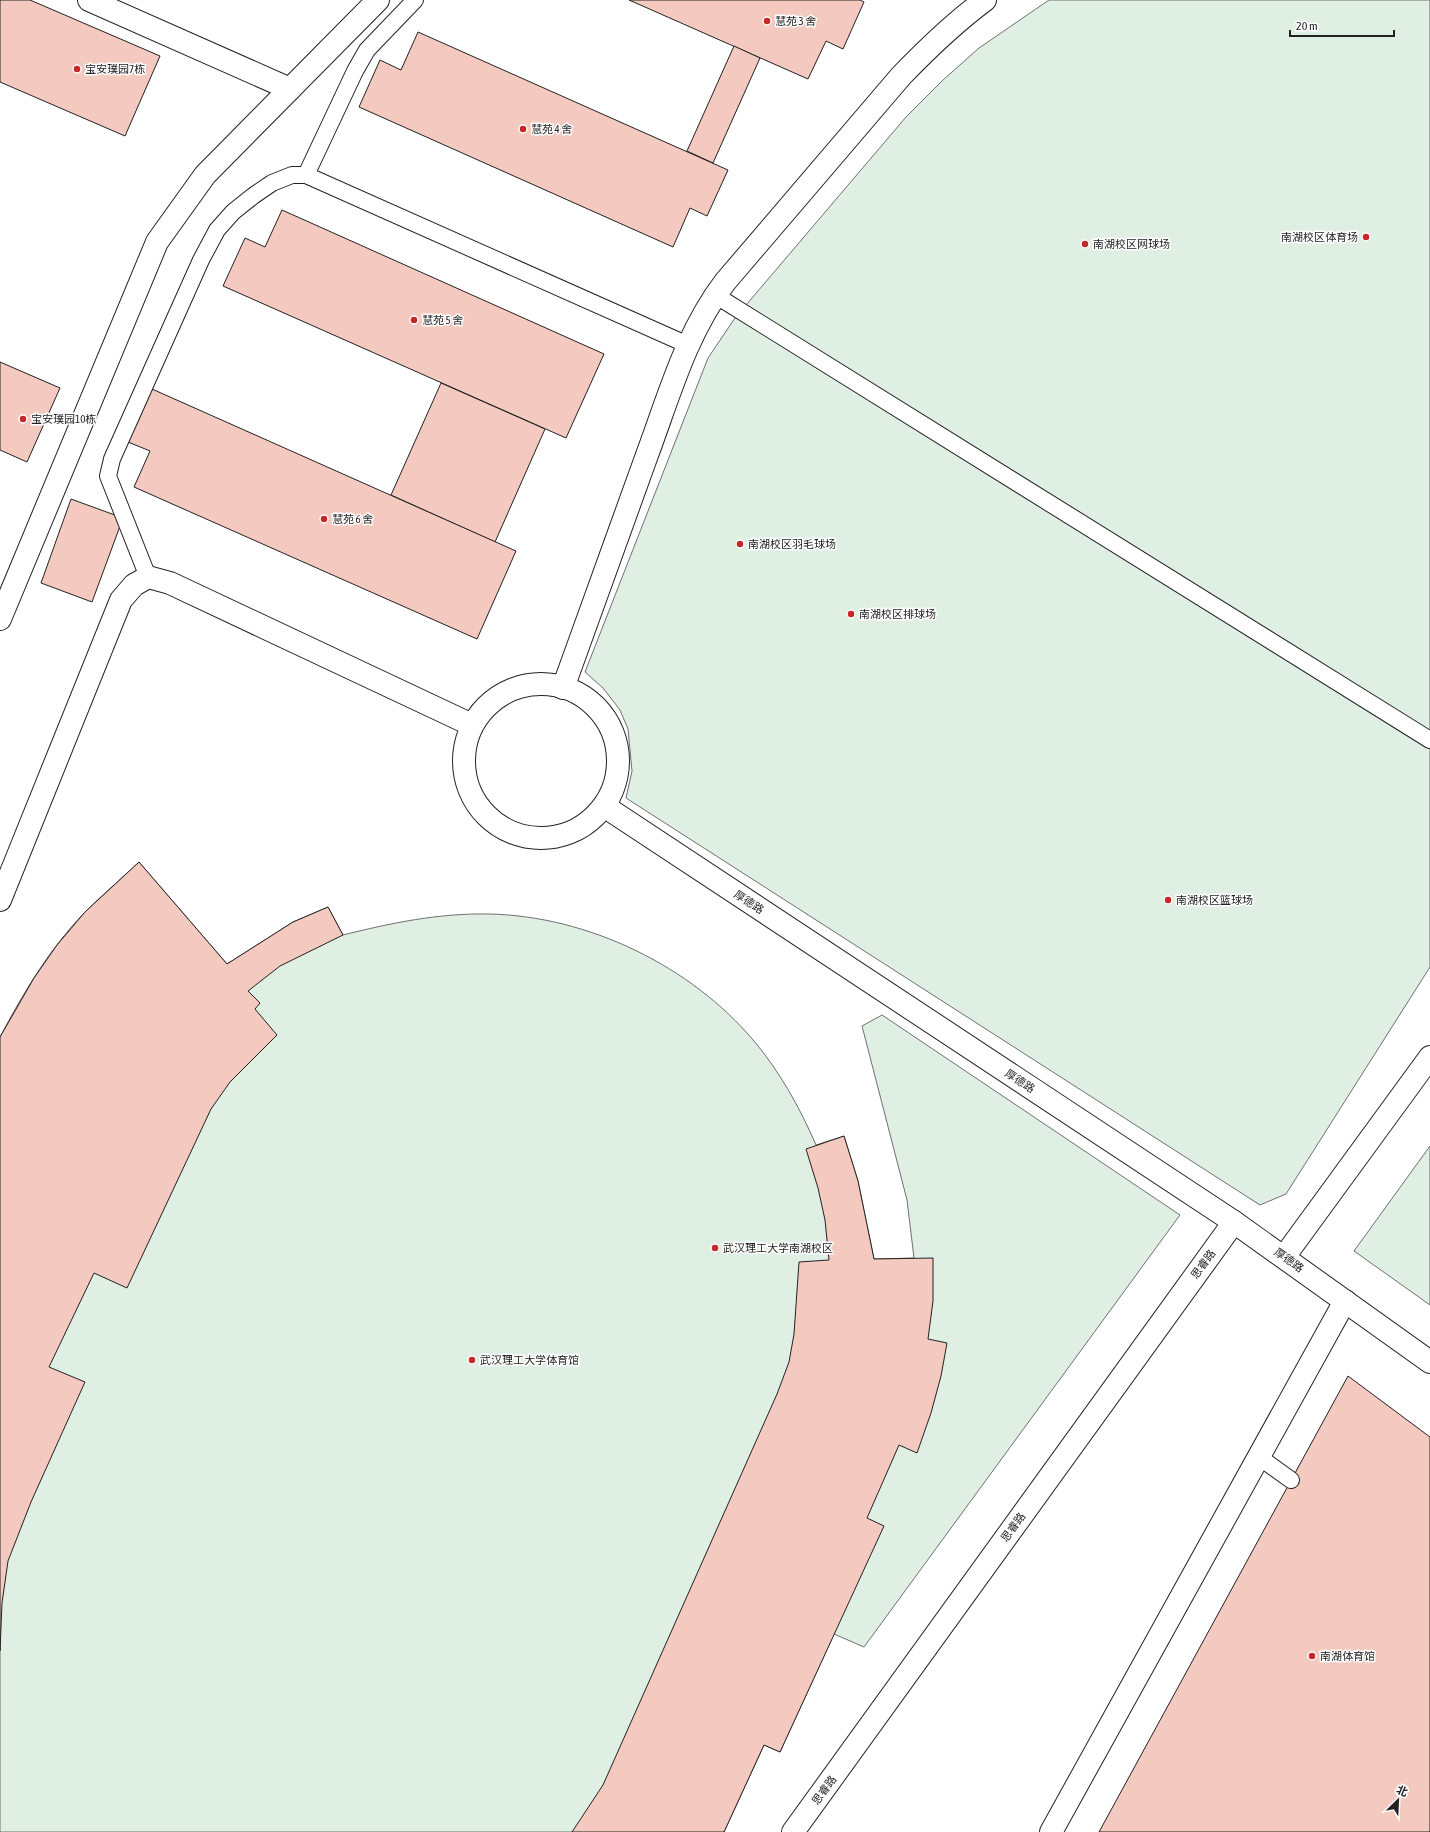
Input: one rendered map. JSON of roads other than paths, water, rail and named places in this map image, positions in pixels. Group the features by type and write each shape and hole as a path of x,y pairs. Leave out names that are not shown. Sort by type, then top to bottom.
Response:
{"street":[{"path":"89,0 290,89"},
{"path":"0,620 157,242 205,175 378,0"},
{"path":"563,688 688,345 699,321 715,295 901,76 932,44 977,2"},
{"path":"0,900 121,600 134,585 148,578 170,583 472,725"},
{"path":"546,684 563,688 580,695 595,706 606,720 614,736 618,754 618,772 613,790 604,806 586,824 575,831 556,837 537,839 518,835 500,827 485,815 474,800 466,781 463,762 466,743 472,725 482,711 495,699 511,690 528,685 546,684"},
{"name":"厚德路","path":"604,806 1234,1222 1284,1256 1430,1362"},
{"path":"1284,1256 1430,1057"},
{"name":"思睿路","path":"793,1832 1234,1222"},
{"path":"1051,1832 1345,1301"}],"lane":[{"path":"306,176 355,71 367,50 415,0"},
{"path":"148,578 108,476 112,459 201,260 217,230 233,212 272,183 292,176 306,176 688,345"},
{"path":"715,295 1430,740"},
{"path":"1259,1457 1291,1480"}],"place":[{"name":"慧苑 3 舍","path":"767,21"},
{"name":"宝安璞园7栋","path":"77,69"},
{"name":"慧苑 4 舍","path":"523,129"},
{"name":"南湖校区体育场","path":"1366,237"},
{"name":"南湖校区网球场","path":"1085,244"},
{"name":"慧苑 5 舍","path":"414,320"},
{"name":"宝安璞园10栋","path":"23,419"},
{"name":"慧苑 6 舍","path":"324,519"},
{"name":"南湖校区羽毛球场","path":"740,544"},
{"name":"南湖校区排球场","path":"851,614"},
{"name":"南湖校区篮球场","path":"1168,900"},
{"name":"武汉理工大学南湖校区","path":"715,1248"},
{"name":"武汉理工大学体育馆","path":"472,1360"},
{"name":"南湖体育馆","path":"1312,1656"}]}
